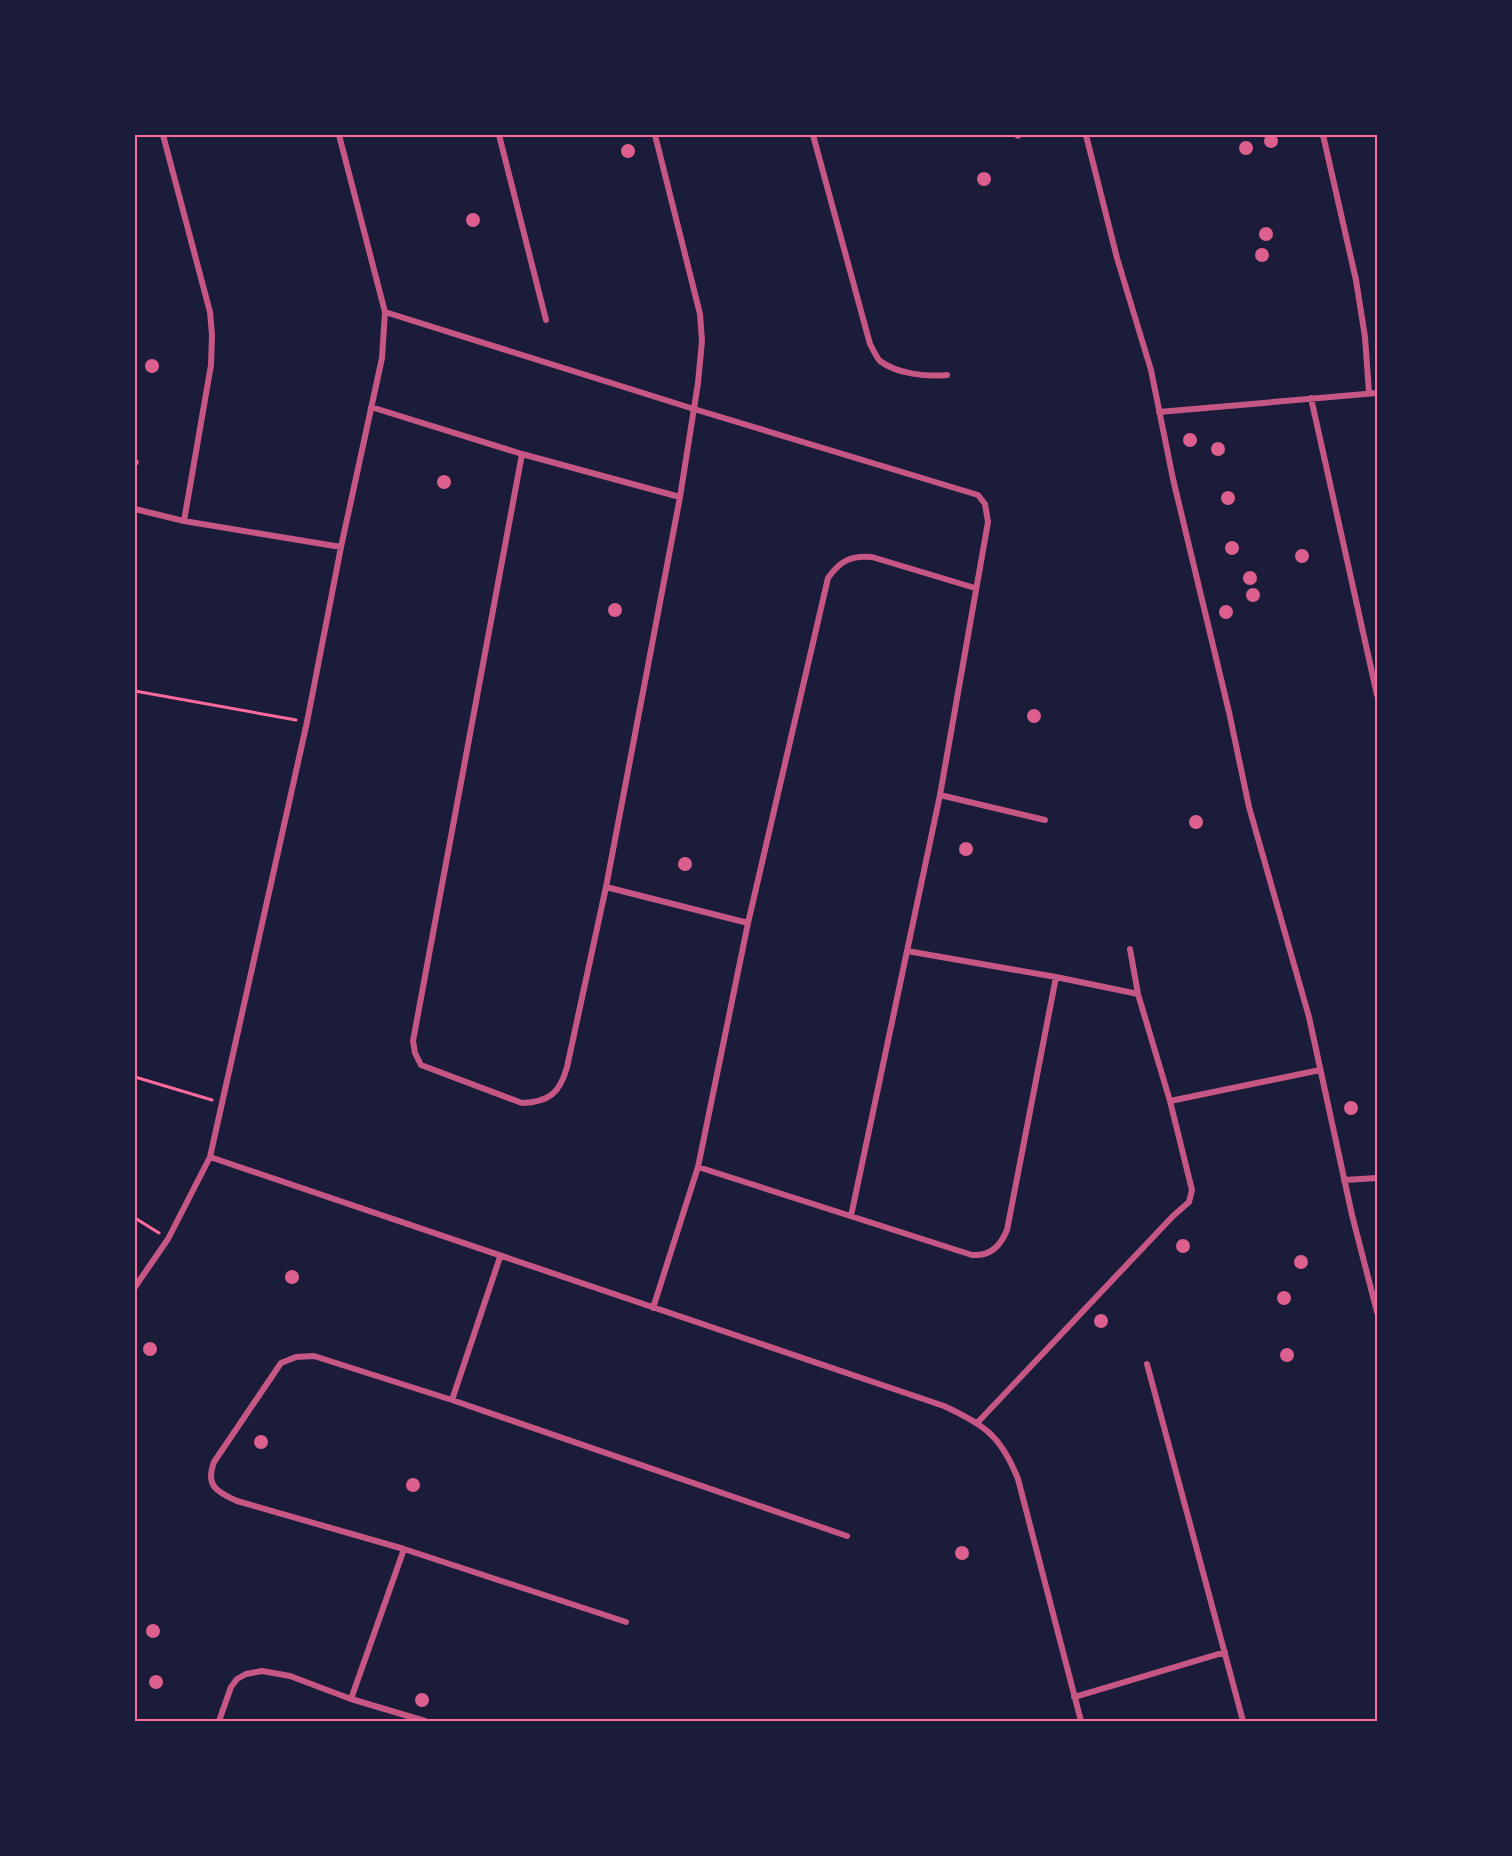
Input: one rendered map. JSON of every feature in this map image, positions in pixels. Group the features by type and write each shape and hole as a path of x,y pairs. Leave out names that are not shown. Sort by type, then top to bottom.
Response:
{"street":[{"path":"163,135 210,312 212,335 211,365 184,521"},
{"path":"135,1287 168,1239 210,1157 307,722 341,547 382,358 385,312 339,135"},
{"path":"499,135 546,320"},
{"path":"522,454 412,1041 415,1053 422,1065 522,1103 547,1098 555,1092 562,1084 567,1067 606,888 680,497 694,409 702,341 700,314 655,135"},
{"path":"813,135 870,344 879,360 892,367 915,374 947,375"},
{"path":"1086,135 1117,258 1151,370 1173,479 1229,712 1249,807 1306,1006 1344,1180 1377,1312"},
{"path":"1323,135 1356,280 1365,337 1369,393"},
{"path":"385,312 978,495 985,504 988,522 940,795 851,1216"},
{"path":"1159,412 1377,393"},
{"path":"1311,398 1377,695"},
{"path":"371,407 522,454 680,497"},
{"path":"135,509 184,521 341,547"},
{"path":"653,1308 698,1167 748,923 828,578 843,561 863,556 975,588"},
{"path":"940,795 1045,820"},
{"path":"606,888 748,923"},
{"path":"978,1422 1173,1216 1189,1202 1192,1190 1170,1101 1137,994 1130,949"},
{"path":"907,951 1056,977 1137,994"},
{"path":"698,1167 972,1255 982,1256 997,1248 1007,1230 1056,977"},
{"path":"1170,1101 1320,1070"},
{"path":"210,1157 944,1407 978,1422 995,1437 1009,1457 1018,1479 1081,1721"},
{"path":"1344,1180 1377,1178"},
{"path":"452,1400 500,1257"},
{"path":"626,1622 404,1550 237,1501 217,1490 212,1484 210,1472 214,1462 281,1363 290,1358 303,1356 323,1358 847,1536"},
{"path":"1147,1364 1243,1721"},
{"path":"351,1699 404,1550"},
{"path":"1074,1697 1225,1652"},
{"path":"219,1721 231,1687 237,1679 254,1671 278,1672 351,1699 425,1721"}],"path":[{"path":"135,691 307,722"},
{"path":"135,1077 222,1103"},
{"path":"135,1218 168,1239"}],"building":[{"path":"1271,134 1276,136 1278,141 1276,146 1271,148 1266,146 1264,141 1266,136"},
{"path":"1010,135 1025,135 1018,139"},
{"path":"1243,141 1249,141 1253,148 1249,155 1243,155 1239,151 1239,145"},
{"path":"625,144 631,144 635,151 631,158 625,158 621,154 621,148"},
{"path":"981,172 987,172 991,179 987,186 981,186 977,182 977,176"},
{"path":"470,213 476,213 480,220 476,227 470,227 466,223 466,217"},
{"path":"1263,227 1269,227 1273,234 1269,241 1263,241 1259,237 1259,231"},
{"path":"1259,248 1265,248 1269,255 1265,262 1259,262 1255,258 1255,252"},
{"path":"149,359 155,359 159,366 155,373 149,373 145,369 145,363"},
{"path":"1187,433 1193,433 1197,440 1193,447 1187,447 1183,443 1183,437"},
{"path":"1215,442 1221,442 1225,449 1221,456 1215,456 1211,452 1211,446"},
{"path":"135,456 139,462 135,470"},
{"path":"441,475 447,475 451,482 447,489 441,489 437,485 437,479"},
{"path":"1225,491 1231,491 1235,498 1231,505 1225,505 1221,501 1221,495"},
{"path":"1229,541 1235,541 1239,548 1235,555 1229,555 1225,551 1225,545"},
{"path":"1299,549 1305,549 1309,556 1305,563 1299,563 1295,559 1295,553"},
{"path":"1247,571 1253,571 1257,578 1253,585 1247,585 1243,581 1243,575"},
{"path":"1250,588 1256,588 1260,595 1256,602 1250,602 1246,598 1246,592"},
{"path":"612,603 618,603 622,610 618,617 612,617 608,613 608,607"},
{"path":"1223,605 1229,605 1233,612 1229,619 1223,619 1219,615 1219,609"},
{"path":"1031,709 1037,709 1041,716 1037,723 1031,723 1027,719 1027,713"},
{"path":"1193,815 1199,815 1203,822 1199,829 1193,829 1189,825 1189,819"},
{"path":"963,842 969,842 973,849 969,856 963,856 959,852 959,846"},
{"path":"682,857 688,857 692,864 688,871 682,871 678,867 678,861"},
{"path":"1348,1101 1354,1101 1358,1108 1354,1115 1348,1115 1344,1111 1344,1105"},
{"path":"1180,1239 1186,1239 1190,1246 1186,1253 1180,1253 1176,1249 1176,1243"},
{"path":"1298,1255 1304,1255 1308,1262 1304,1269 1298,1269 1294,1265 1294,1259"},
{"path":"289,1270 295,1270 299,1277 295,1284 289,1284 285,1280 285,1274"},
{"path":"1281,1291 1287,1291 1291,1298 1287,1305 1281,1305 1277,1301 1277,1295"},
{"path":"1098,1314 1104,1314 1108,1321 1104,1328 1098,1328 1094,1324 1094,1318"},
{"path":"147,1342 153,1342 157,1349 153,1356 147,1356 143,1352 143,1346"},
{"path":"1284,1348 1290,1348 1294,1355 1290,1362 1284,1362 1280,1358 1280,1352"},
{"path":"258,1435 264,1435 268,1442 264,1449 258,1449 254,1445 254,1439"},
{"path":"410,1478 416,1478 420,1485 416,1492 410,1492 406,1488 406,1482"},
{"path":"959,1546 965,1546 969,1553 965,1560 959,1560 955,1556 955,1550"},
{"path":"150,1624 156,1624 160,1631 156,1638 150,1638 146,1634 146,1628"},
{"path":"153,1675 159,1675 163,1682 159,1689 153,1689 149,1685 149,1679"},
{"path":"419,1693 425,1693 429,1700 425,1707 419,1707 415,1703 415,1697"}]}
